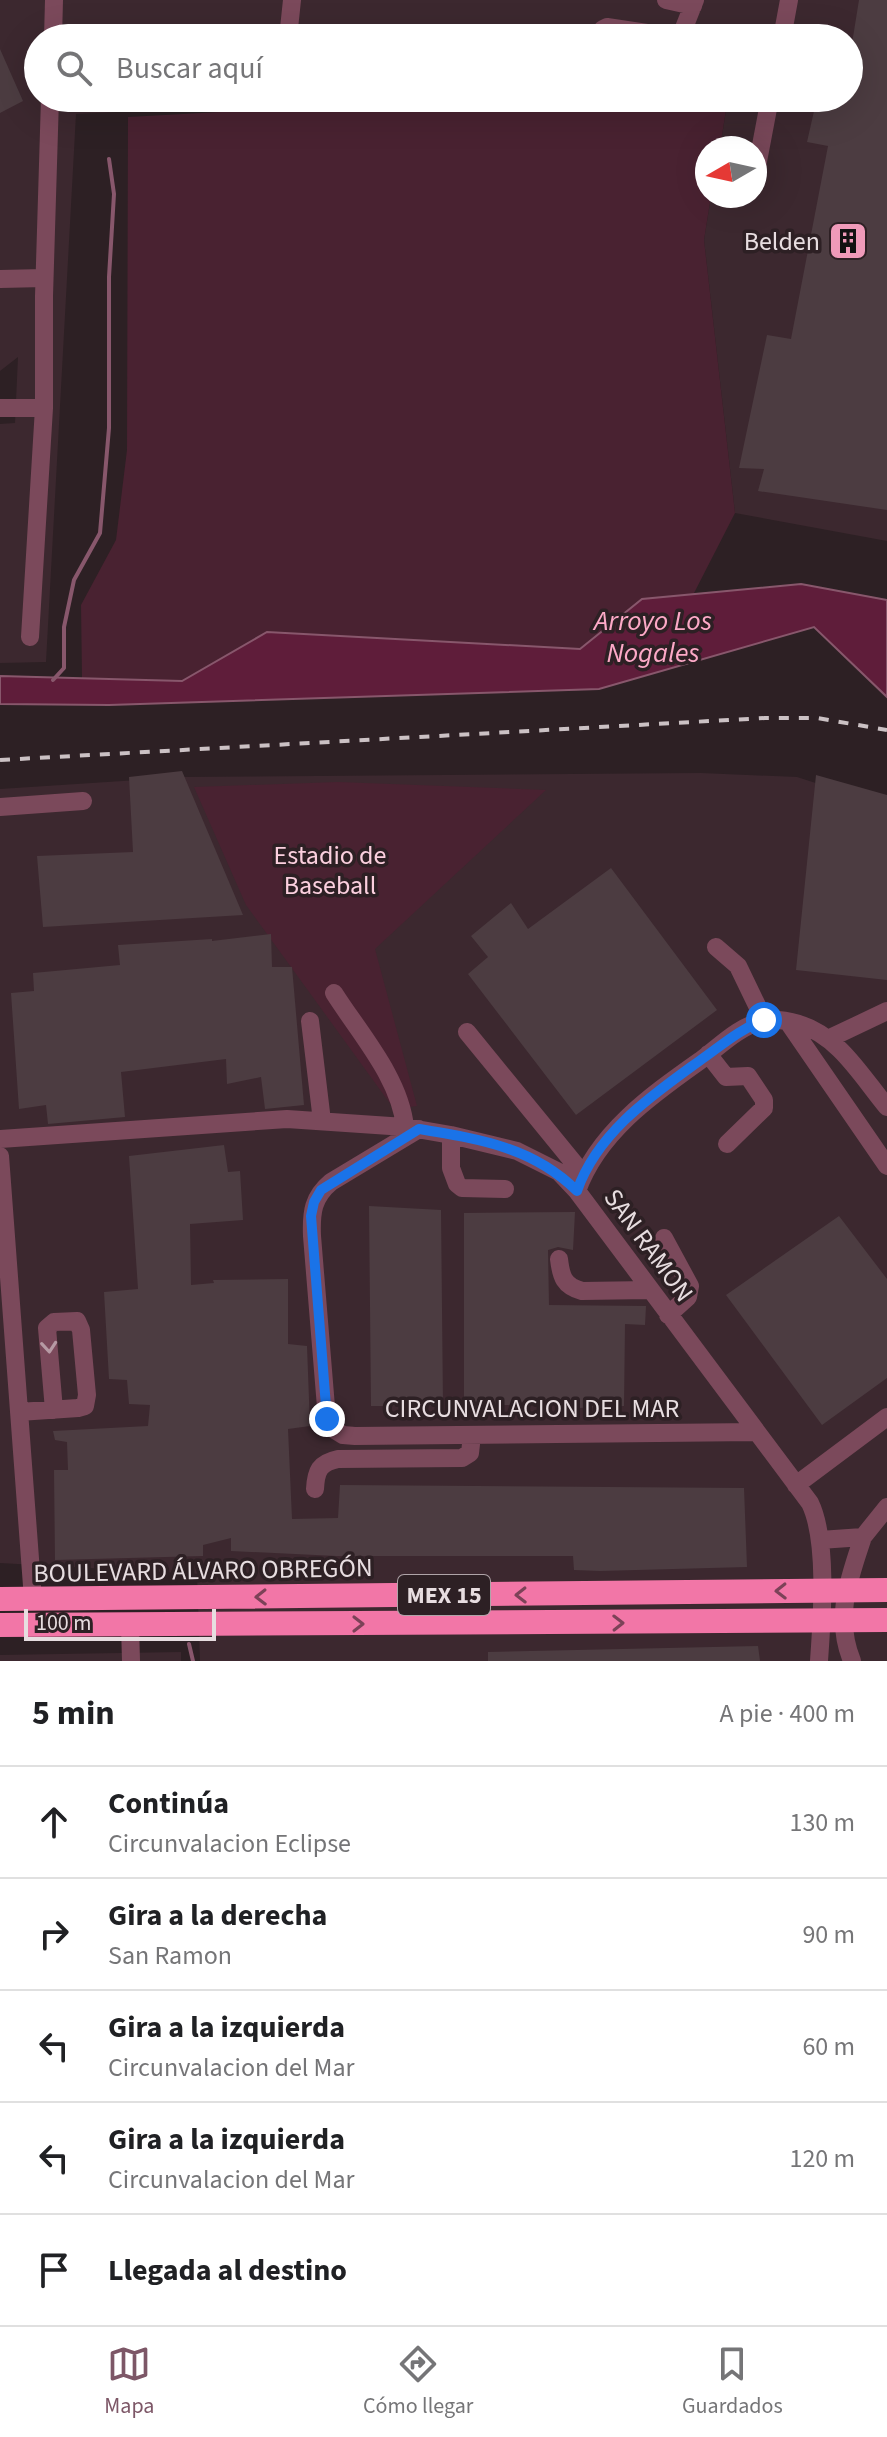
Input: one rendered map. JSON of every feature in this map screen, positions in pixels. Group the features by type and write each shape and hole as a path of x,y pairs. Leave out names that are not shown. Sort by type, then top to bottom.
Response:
{"highway":[{"name":"BOULEVARD ÁLVARO OBREGÓN","path":"0,1599 887,1590"},
{"name":"BOULEVARD ÁLVARO OBREGÓN","path":"0,1625 887,1620"}],"street":[{"path":"53,24 54,0"},
{"path":"289,24 292,0"},
{"path":"666,0 694,3 686,24"},
{"path":"785,24 789,0"},
{"path":"30,637 44,408 44,278 50,112"},
{"path":"763,136 767,112"},
{"path":"0,279 44,278"},
{"path":"0,408 44,408"},
{"path":"0,807 83,801"},
{"path":"716,947 738,966 764,1020"},
{"path":"334,993 393,1085 412,1128"},
{"path":"828,1039 887,1011"},
{"path":"467,1032 580,1182 627,1117 664,1085 725,1041 764,1020 802,1025 828,1039 885,1101"},
{"path":"310,1021 322,1121"},
{"path":"788,1022 887,1166"},
{"path":"708,1054 726,1077 748,1076 764,1100 764,1108 727,1144"},
{"name":"SAN RAMON","path":"0,1139 287,1119 322,1121 412,1128 489,1143 541,1161 580,1182 649,1290 815,1513 820,1540 820,1590 832,1621"},
{"name":"CIRCUNVALACION DEL MAR","path":"412,1128 331,1182 321,1190 314,1202 312,1236 330,1427 343,1435 757,1432"},
{"path":"451,1135 451,1168 457,1184 462,1188 505,1189"},
{"path":"0,1156 33,1599"},
{"path":"664,1238 688,1278 691,1292 668,1315"},
{"path":"559,1259 562,1279 571,1288 582,1291 649,1290"},
{"path":"0,1429 54,1410 85,1406 81,1330 77,1321 54,1322 47,1328 54,1410"},
{"path":"796,1485 887,1417"},
{"path":"315,1489 318,1468 326,1461 462,1458 470,1453 472,1435"},
{"path":"819,1661 863,1537 887,1507"},
{"path":"820,1540 863,1537"},
{"path":"832,1621 852,1661"},
{"path":"130,1625 131,1661"}],"shaded area":[{"path":"0,0 887,0 887,541 735,513 704,240 709,208 767,208 767,136 722,136 726,112 863,112 863,24 24,24 24,112 117,112 76,114 46,662 0,663 0,424 15,423 18,357 0,371"},
{"path":"701,773 797,777 887,806 887,1661 200,1661 197,1574 0,1563 0,789 184,777"},
{"path":"181,1652 181,1661 0,1661 0,1655"}],"green space":[{"path":"221,112 726,112 722,136 695,136 695,208 709,208 704,240 735,513 693,595 642,599 580,649 267,632 182,681 82,678 81,605 116,540 127,450 128,117"},
{"name":"Estadio de Baseball","path":"338,782 546,790 375,949 417,1106 394,1109 246,905 194,787"}],"water":[{"name":"Arroyo Los Nogales","path":"801,584 887,600 887,697 814,627 599,689 109,705 0,704 0,676 182,681 267,632 580,649 642,599"}],"building":[{"name":"Belden","path":"859,0 887,0 887,510 758,491 764,469 739,468 767,335 791,339 828,146 807,142 814,112 863,112 863,24 855,24"},
{"path":"0,49 23,101 0,113"},
{"path":"182,771 243,915 43,927 37,856 133,852 129,777"},
{"path":"816,775 887,795 887,980 796,970"},
{"path":"611,868 717,1010 576,1115 468,974 488,957 471,936 511,903 528,929"},
{"path":"271,934 272,967 292,967 304,1105 265,1109 261,1077 227,1084 226,1059 121,1072 125,1117 48,1124 46,1105 19,1109 11,993 34,991 33,973 120,965 118,945 212,941"},
{"path":"224,1145 228,1172 240,1171 243,1220 190,1224 191,1285 214,1283 213,1280 288,1279 288,1344 307,1346 310,1426 288,1429 292,1519 338,1518 340,1485 744,1488 747,1567 600,1571 574,1570 573,1556 336,1556 231,1551 231,1538 203,1545 203,1556 55,1560 54,1470 68,1470 67,1442 55,1440 53,1431 148,1426 150,1405 129,1404 127,1380 109,1379 104,1292 138,1289 129,1156"},
{"path":"369,1206 441,1210 443,1406 371,1406"},
{"path":"575,1212 573,1250 558,1247 548,1250 549,1305 646,1306 645,1325 625,1324 624,1406 556,1409 556,1405 464,1405 464,1213"},
{"path":"839,1216 887,1279 887,1378 822,1425 726,1295"},
{"path":"758,1646 760,1661 488,1661 488,1652"}],"waterway":[{"path":"53,680 64,668 64,627 74,580 100,533 109,428 109,277 114,194 109,159"},
{"path":"189,1644 193,1661"}],"railway":[{"path":"0,760 765,718 817,718 887,730"}],"place":[{"name":"Belden","path":"848,241"}],"route":[{"path":"327,1419 311,1216 321,1190 419,1129 517,1151 559,1172 577,1191 595,1155 627,1117 664,1085 725,1041 764,1020"}]}
